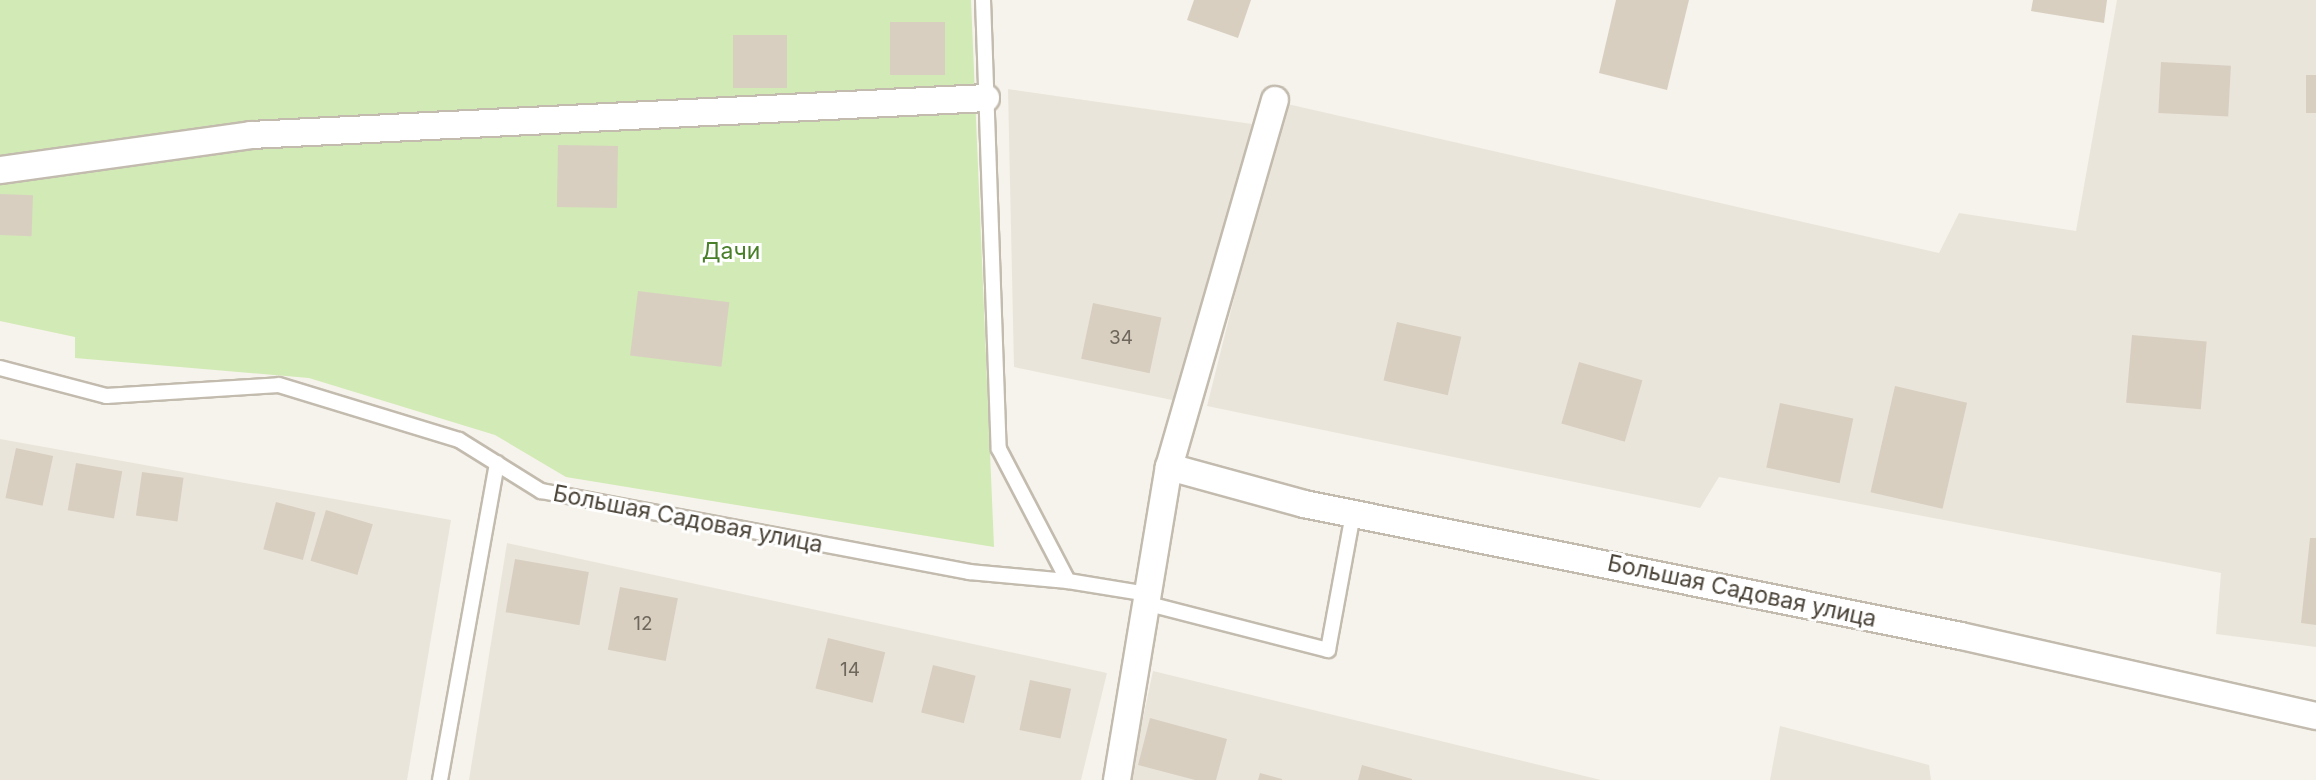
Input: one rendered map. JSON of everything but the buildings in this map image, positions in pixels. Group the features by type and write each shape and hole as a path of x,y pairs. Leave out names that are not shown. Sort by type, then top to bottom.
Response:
{"street":[{"path":"0,170 251,135 985,98"},
{"path":"1117,780 1169,467 1275,100"},
{"name":"Большая Садовая улица","path":"1169,467 1304,504 1961,636 2316,716"}],"lane":[{"path":"983,0 999,449 1068,581"},
{"name":"Большая Садовая улица","path":"0,368 106,396 279,385 458,440 541,491 969,572 1068,581 1146,598 1328,650 1353,514"},
{"path":"440,780 497,463"}],"shaded area":[{"path":"2117,0 2316,0 2316,647 2216,634 2221,573 1719,477 1700,508 1207,406 1283,103 1939,253 1959,213 2076,231"},
{"path":"1008,89 1252,124 1177,401 1014,367"},
{"path":"0,439 451,520 407,780 0,780"},
{"path":"507,543 1107,673 1081,780 469,780"},
{"path":"1153,671 1601,780 1130,780"},
{"path":"1780,726 1929,765 1931,780 1770,780"}],"green space":[{"name":"Дачи","path":"0,0 971,0 994,547 566,477 495,435 309,378 75,358 75,337 0,321"}]}
